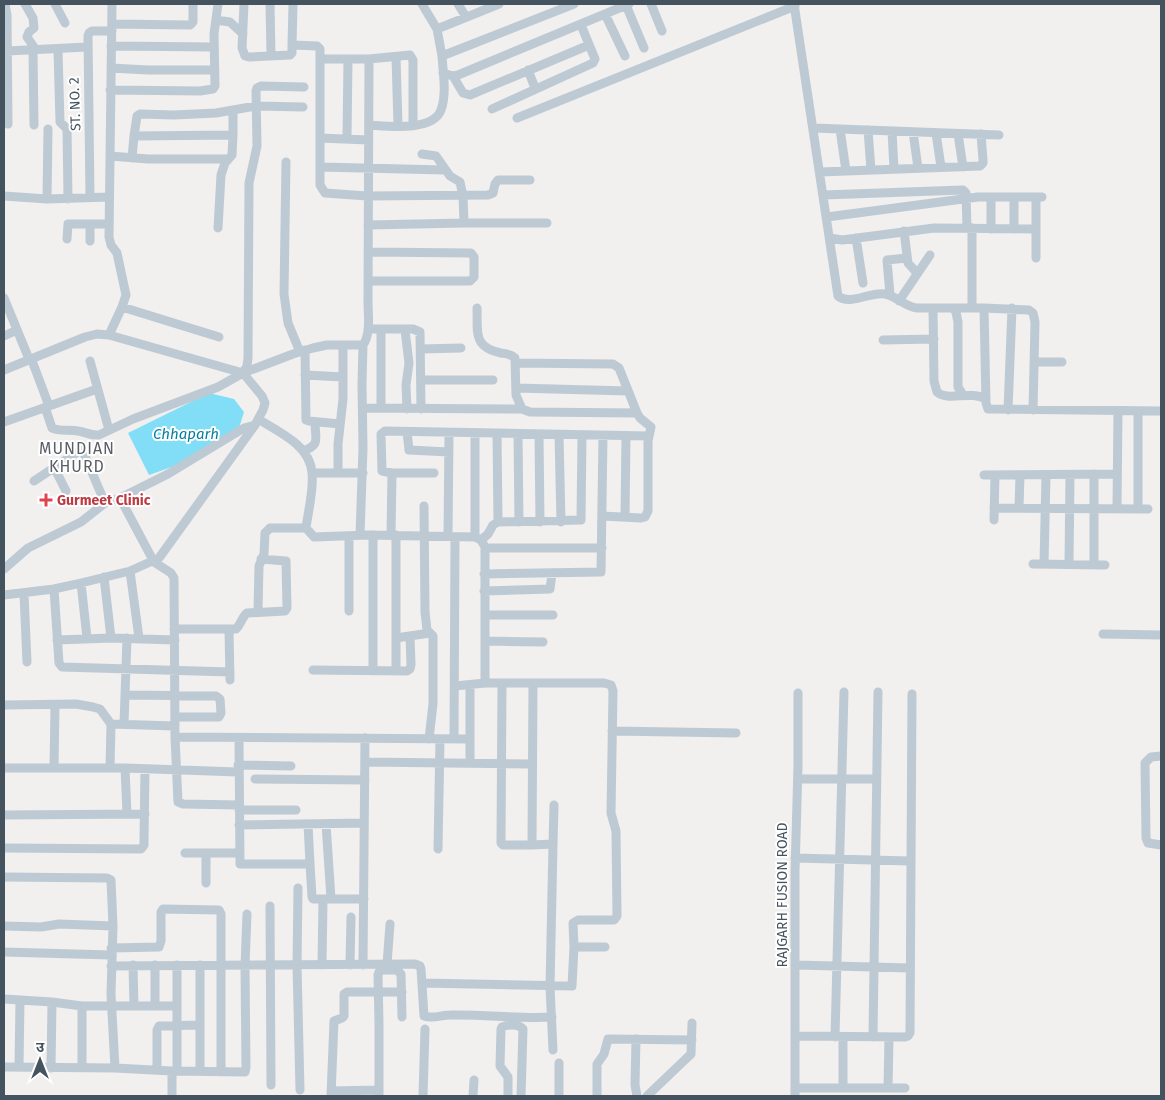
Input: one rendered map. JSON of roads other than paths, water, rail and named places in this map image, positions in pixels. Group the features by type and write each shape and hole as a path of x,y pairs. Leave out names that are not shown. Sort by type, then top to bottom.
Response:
{"street":[{"path":"25,4 34,23 34,28 27,37 34,50 34,125"},
{"path":"55,4 64,23"},
{"path":"109,335 126,295 116,253 110,242 109,224 112,4"},
{"path":"7,51 87,48 90,32 112,27 190,25 193,22 193,4"},
{"path":"110,90 210,91 215,86 214,47 218,4"},
{"path":"244,4 243,52 245,56 249,57 292,54 292,4"},
{"path":"270,4 271,56"},
{"path":"369,125 398,126 425,124 435,120 441,112 443,104 442,56 437,29 422,4"},
{"path":"458,4 466,17"},
{"path":"437,29 497,4"},
{"path":"442,56 574,4"},
{"path":"452,76 581,25 628,4 644,48"},
{"path":"651,4 662,31"},
{"path":"517,118 794,5 838,296 845,299 880,294 890,295 910,307 1012,308 1029,310 1035,317 1033,410"},
{"path":"6,8 8,124"},
{"path":"606,14 625,56"},
{"path":"216,20 230,22 243,34"},
{"path":"492,109 593,63 595,58 581,25"},
{"path":"292,45 319,46 321,58 320,185 325,193 367,196 463,196 491,194 498,180 530,180"},
{"path":"443,73 452,76 463,92 470,95 589,45"},
{"path":"111,46 214,47"},
{"name":"ST. NO. 2","path":"87,48 90,198"},
{"path":"58,50 60,122 67,129 68,199"},
{"path":"321,58 369,60 410,54 414,60 413,125"},
{"path":"396,57 398,126"},
{"path":"347,139 348,59"},
{"path":"360,535 363,473 364,345 368,329 369,60"},
{"path":"111,68 214,70"},
{"path":"528,70 535,88"},
{"path":"243,373 248,358 249,183 257,146 257,88 304,87"},
{"path":"132,158 135,119 140,114 174,116 256,106 303,106"},
{"path":"218,228 221,175 228,159 232,156 233,149 232,110"},
{"path":"814,128 998,135"},
{"path":"47,199 48,129"},
{"path":"840,129 846,171"},
{"path":"868,130 871,170"},
{"path":"892,131 894,169"},
{"path":"913,132 918,168"},
{"path":"936,133 941,168"},
{"path":"958,134 963,167"},
{"path":"820,172 980,166 983,163 981,134"},
{"path":"134,136 233,135"},
{"path":"320,138 368,140"},
{"path":"422,154 436,156 450,176 460,182 463,196 464,222"},
{"path":"110,156 183,160 228,159"},
{"path":"286,162 284,294 288,323 302,351 305,374 305,416 309,422 340,424"},
{"path":"320,167 445,170"},
{"path":"824,195 959,189 965,191 969,228 972,308"},
{"path":"4,196 47,199 109,197"},
{"path":"991,197 991,229"},
{"path":"1014,197 1014,229"},
{"path":"827,217 966,199 1039,197 1036,258"},
{"path":"368,225 464,222 547,223"},
{"path":"67,239 68,224 109,224"},
{"path":"90,224 90,241"},
{"path":"830,238 837,240 934,228 1036,229"},
{"path":"904,231 908,263 918,273"},
{"path":"856,238 863,283"},
{"path":"368,281 470,281 474,277 474,257 471,253 369,252"},
{"path":"899,301 930,255"},
{"path":"890,295 887,260 907,258"},
{"path":"4,298 30,358 47,406 52,428 78,431 93,436 206,392 243,373 302,351 328,345 364,345"},
{"path":"122,307 219,338"},
{"path":"477,308 478,336 482,345 494,351 512,356 516,363 517,400 522,410"},
{"path":"933,308 934,381 937,392 944,396 977,395 986,399"},
{"path":"953,308 958,322 958,387 963,395"},
{"path":"984,308 986,407 988,409 1161,411"},
{"path":"1008,410 1012,308"},
{"path":"368,329 417,329 420,332 421,408"},
{"path":"381,329 381,408"},
{"path":"4,336 17,330"},
{"path":"405,330 409,363 406,385 406,409"},
{"path":"4,370 30,358 85,338 97,334 109,335 243,373 262,396 265,403 257,422 162,555 154,562 54,589 4,595"},
{"path":"883,340 934,339"},
{"path":"338,473 343,345"},
{"path":"421,348 461,348"},
{"path":"90,361 109,430"},
{"path":"1035,362 1062,362"},
{"path":"516,363 613,364 619,368 637,413 651,427 648,436 647,514 641,518 602,516"},
{"path":"305,374 343,377"},
{"path":"421,380 493,380"},
{"path":"516,388 628,391"},
{"path":"4,422 97,389"},
{"path":"363,408 637,413"},
{"path":"1117,508 1118,411"},
{"path":"1138,411 1138,509"},
{"path":"4,569 23,552 81,522 105,504 168,474 257,422 284,434 301,448 308,460 312,472 306,528 310,535 314,537 360,535 452,536 480,541 602,548"},
{"path":"303,451 313,448 316,444 315,422"},
{"path":"434,473 392,473 382,471 380,434 382,432 407,432 648,436"},
{"path":"407,432 409,450 449,452"},
{"path":"449,434 455,686 454,739"},
{"path":"475,434 480,541 484,574 485,683"},
{"path":"497,434 498,522"},
{"path":"518,434 519,522"},
{"path":"539,435 540,522"},
{"path":"559,435 561,522"},
{"path":"480,541 488,534 493,524 498,522 561,522 580,521 582,519 582,435"},
{"path":"484,574 600,574 602,571 603,436"},
{"path":"625,517 626,436"},
{"path":"34,481 82,449 105,504"},
{"path":"363,456 380,456"},
{"path":"54,467 66,490"},
{"path":"312,472 363,473"},
{"path":"392,473 396,670"},
{"path":"1094,474 1094,565"},
{"path":"984,475 1117,474"},
{"path":"994,520 995,475"},
{"path":"1019,508 1020,475"},
{"path":"1044,564 1046,475"},
{"path":"1069,564 1070,475"},
{"path":"120,498 154,562 173,576 176,770 180,804 296,810"},
{"path":"424,506 425,612 426,626 432,636 433,649 433,704 429,739"},
{"path":"994,508 1148,509"},
{"path":"258,612 259,566 265,549 266,530 270,528 306,528"},
{"path":"373,535 373,671"},
{"path":"349,536 349,611"},
{"path":"174,628 229,630 240,625 247,613 285,611 287,608 286,561 261,559"},
{"path":"1033,564 1105,565"},
{"path":"130,570 139,638"},
{"path":"484,591 550,589 552,574"},
{"path":"104,577 111,638"},
{"path":"81,583 87,638"},
{"path":"54,589 59,663 62,668 174,669 230,676 229,630"},
{"path":"24,594 27,662"},
{"path":"485,615 553,615"},
{"path":"396,638 430,633"},
{"path":"1103,634 1161,635"},
{"path":"313,670 373,671 410,669 410,636"},
{"path":"124,724 127,638"},
{"path":"57,640 139,638 175,640"},
{"path":"485,641 543,642"},
{"path":"422,983 569,987 573,984 573,926 575,922 614,920 617,916 616,830 611,813 613,691 611,684 485,683 455,686"},
{"path":"532,845 533,683"},
{"path":"502,684 501,843 508,846 553,844"},
{"path":"470,686 470,764"},
{"path":"842,1088 837,966 844,692"},
{"path":"873,1037 878,692"},
{"name":"RAJGARH FUSION ROAD","path":"795,1092 795,858 798,779 798,693"},
{"path":"796,1036 904,1037 910,1033 912,694"},
{"path":"111,724 219,717 220,713 220,699 216,696 125,695"},
{"path":"4,705 55,706 76,704 97,708 111,724 110,768"},
{"path":"54,768 55,706"},
{"path":"612,731 736,733"},
{"path":"175,737 470,739"},
{"path":"239,738 239,862 242,866 310,864"},
{"path":"363,965 365,738"},
{"path":"438,849 440,739"},
{"path":"1161,756 1148,758 1145,763 1145,770 1146,838 1148,843 1161,845"},
{"path":"365,762 532,764"},
{"path":"4,768 176,770 291,766"},
{"path":"126,768 126,814"},
{"path":"4,848 141,849 144,845 145,769"},
{"path":"255,779 365,780"},
{"path":"798,779 876,779"},
{"path":"553,1050 550,987 554,805"},
{"path":"4,815 145,814"},
{"path":"239,825 364,823"},
{"path":"308,824 312,898 327,900 364,899"},
{"path":"322,965 327,900 326,824"},
{"path":"185,853 239,853"},
{"path":"206,853 206,883"},
{"path":"795,858 910,862"},
{"path":"4,877 110,878 112,926 111,994 116,1068"},
{"path":"298,888 297,964 300,1090"},
{"path":"270,906 271,1085"},
{"path":"4,952 111,952 159,947 161,941 161,912 163,909 220,910 221,1072"},
{"path":"4,1067 82,1067 243,1072 246,1070 245,966 247,914"},
{"path":"350,965 351,917"},
{"path":"4,926 42,927 58,924 112,926"},
{"path":"388,964 390,924"},
{"path":"574,946 605,947"},
{"path":"111,966 418,964 421,969 422,1014 427,1017 451,1015 552,1017"},
{"path":"155,965 155,1006"},
{"path":"172,1096 177,1025 177,965"},
{"path":"200,965 200,1071"},
{"path":"132,966 134,1006"},
{"path":"796,966 910,968"},
{"path":"402,992 378,992 347,992 344,994 344,1016 334,1021 331,1094 379,1093 378,992 379,972 389,970 400,971 402,992 402,1017"},
{"path":"4,999 82,1006 177,1006"},
{"path":"19,1067 20,1000"},
{"path":"51,1068 52,1002"},
{"path":"82,1006 82,1067"},
{"path":"647,1096 688,1058 692,1051 692,1023"},
{"path":"157,1070 157,1030 159,1026 200,1025"},
{"path":"508,1096 508,1077 500,1066 500,1062 501,1030 502,1027 508,1025 518,1026 523,1030 521,1096"},
{"path":"423,1096 425,1029"},
{"path":"888,1088 889,1037"},
{"path":"596,1096 596,1064 604,1054 606,1041 611,1038 692,1040"},
{"path":"636,1039 635,1085 637,1096"},
{"path":"559,1063 559,1096"},
{"path":"474,1080 474,1096"},
{"path":"795,1092 842,1088 905,1088"}],"water":[{"name":"Chhaparh","path":"209,393 234,399 244,412 238,431 203,456 149,475 128,433"}],"place":[{"name":"Gurmeet Clinic","path":"46,500"}],"district":[{"name":"MUNDIAN KHURD","path":"77,457"}]}
